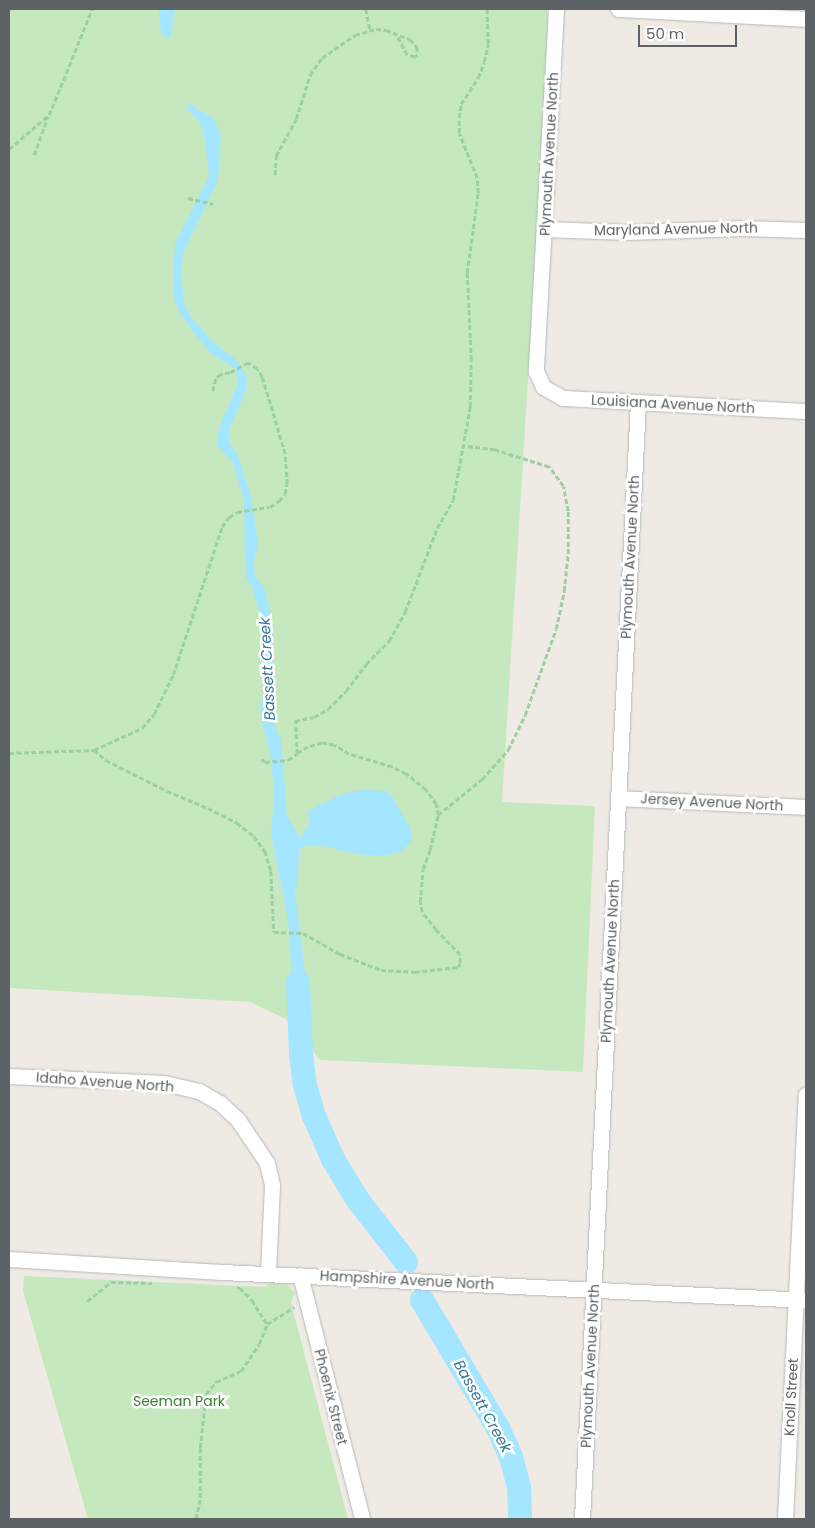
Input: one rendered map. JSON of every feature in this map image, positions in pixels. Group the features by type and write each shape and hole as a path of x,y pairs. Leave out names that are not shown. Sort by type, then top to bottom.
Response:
{"street":[{"name":"Plymouth Avenue North","path":"543,387 536,371 556,9"},
{"path":"618,9 806,19"},
{"name":"Maryland Avenue North","path":"545,229 627,232 744,228 806,230"},
{"name":"Louisiana Avenue North","path":"543,387 563,398 638,404 806,411"},
{"name":"Plymouth Avenue North","path":"582,1519 638,404"},
{"name":"Jersey Avenue North","path":"618,798 806,806"},
{"name":"Idaho Avenue North","path":"9,1076 164,1083 199,1091 220,1103 238,1120 267,1163 272,1185 268,1274"},
{"name":"Knoll Street","path":"785,1519 801,1300 806,1094"},
{"name":"Hampshire Avenue North","path":"9,1259 268,1274 801,1300"},
{"name":"Phoenix Street","path":"300,1275 362,1519"}],"path":[{"path":"34,155 92,9"},
{"path":"366,9 370,30"},
{"path":"297,754 295,721 314,717 328,709 346,691 366,664 389,641 397,627 437,528 453,500 470,407 471,360 467,266 478,193 477,178 459,133 459,118 461,104 478,78 484,62 488,44 487,9"},
{"path":"275,175 276,156 296,119 310,75 322,58 338,45 370,30 386,30 410,39 417,47 418,55 415,57 407,55 396,34"},
{"path":"9,149 49,115"},
{"path":"188,198 213,204"},
{"path":"9,753 94,750 142,728 154,714 173,675 222,527 229,517 237,512 270,507 285,494 287,468 282,440 269,406 262,377 251,364 244,364 230,373 221,374 216,379 213,390"},
{"path":"438,815 482,779 508,750 525,715 556,629 564,591 568,554 568,511 563,486 549,466 495,450 463,446"},
{"path":"94,750 106,760 237,823 254,836 265,852 271,871 274,932 303,933 340,954 381,970 415,972 458,967 460,955 422,912 420,902 423,869 430,850 438,815 436,804 426,790 414,779 392,766 349,754 334,745 322,743 288,760 265,762 262,759"},
{"path":"87,1301 111,1282 154,1283"},
{"path":"232,1288 240,1288 252,1300 267,1324"},
{"path":"196,1519 200,1498 200,1448 206,1394 216,1382 241,1371 259,1344 267,1324 307,1301"}],"green space":[{"path":"9,9 547,9 549,39 502,802 595,806 583,1072 320,1060 286,1019 250,1002 9,988"},
{"name":"Seeman Park","path":"24,1276 265,1287 271,1282 287,1284 295,1293 291,1303 348,1519 88,1519 23,1291"}],"water":[{"path":"175,9 171,34 168,39 162,34 159,10"},
{"path":"190,102 198,110 213,117 221,135 218,180 183,253 181,274 184,303 191,317 214,343 235,359 244,371 247,380 245,393 229,430 229,442 238,456 251,496 258,543 254,560 255,575 265,589 272,621 275,680 273,724 281,739 287,816 300,838 309,824 308,811 342,794 360,790 387,791 392,796 410,828 412,840 402,851 382,856 358,854 319,845 307,845 299,850 298,879 295,892 305,973 304,1015 289,1013 292,979 288,920 271,834 274,798 271,757 261,718 260,705 264,692 262,632 258,606 251,585 245,576 244,499 232,461 216,444 220,425 238,384 238,376 233,367 210,353 179,312 174,297 175,244 209,176 205,140 200,122 186,108"}],"waterway":[{"name":"Bassett Creek","path":"298,982 301,1054 305,1085 314,1116 333,1159 357,1199 406,1262"},
{"name":"Bassett Creek","path":"422,1300 498,1428 511,1457 519,1487 520,1519"}]}
